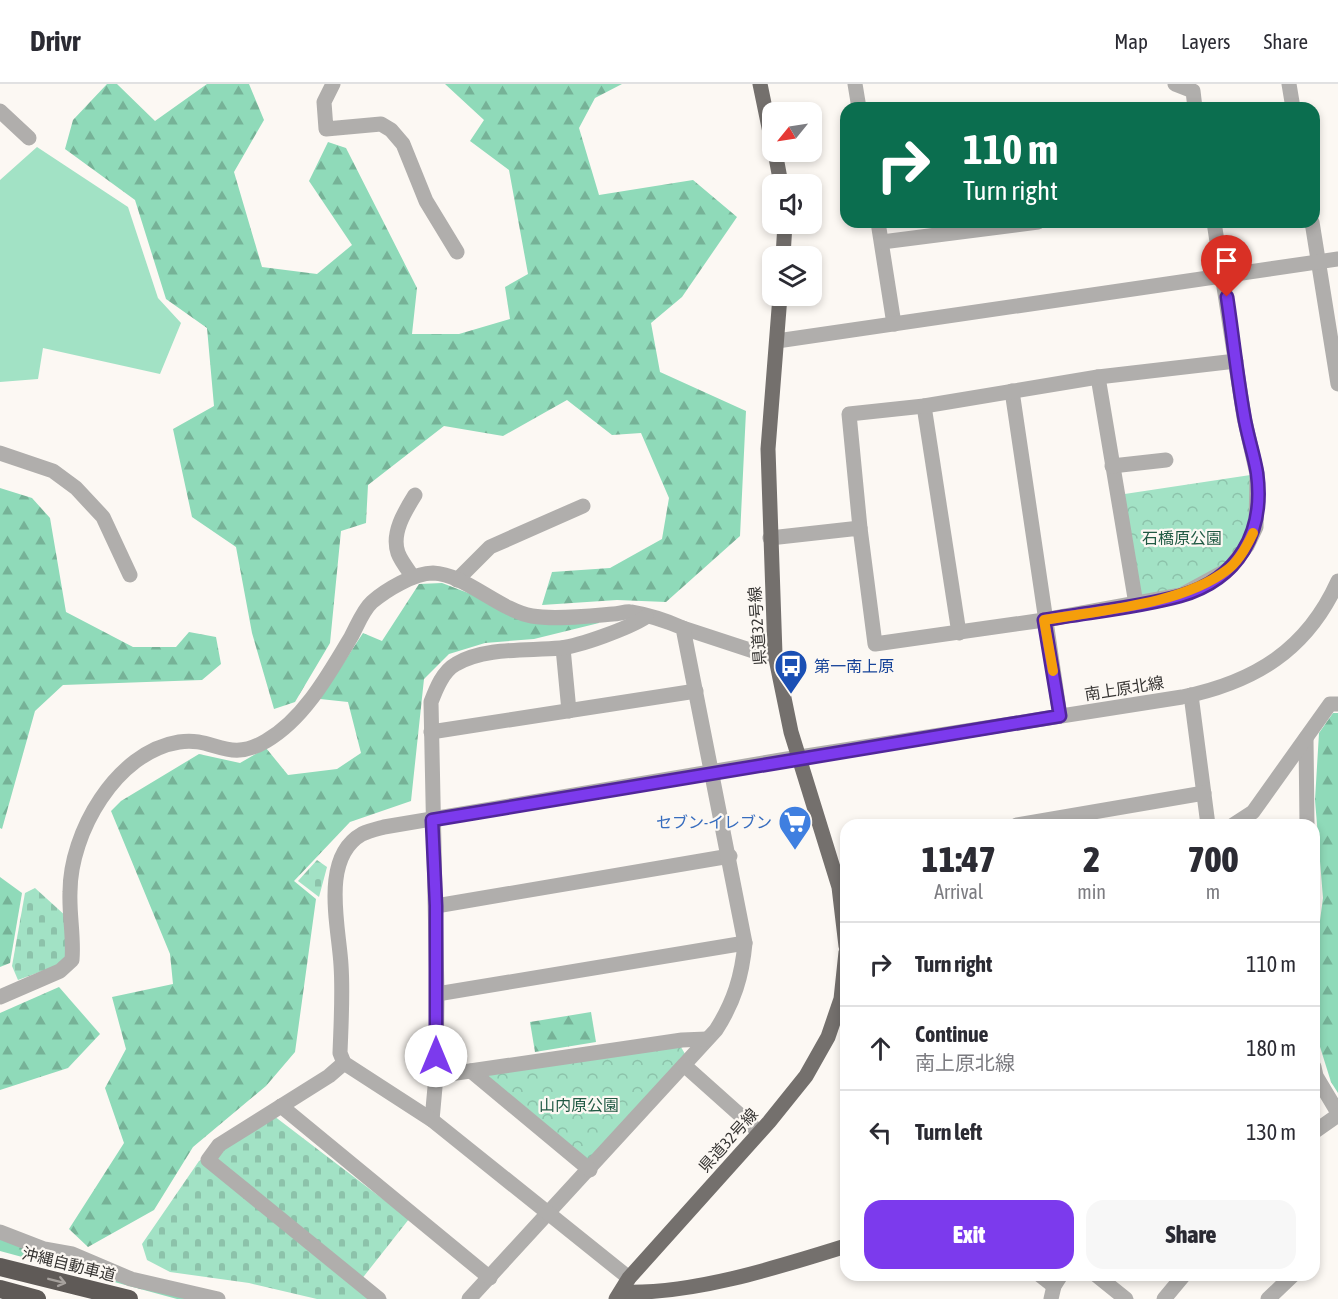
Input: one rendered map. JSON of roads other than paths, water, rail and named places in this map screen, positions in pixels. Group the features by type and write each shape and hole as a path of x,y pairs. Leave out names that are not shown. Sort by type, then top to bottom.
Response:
{"highway":[{"name":"沖縄自動車道","path":"0,1267 129,1299"},
{"path":"0,1289 37,1299"}],"main road":[{"path":"760,84 764,102"},
{"name":"県道32号線","path":"779,306 768,449 775,654 782,697 798,757 840,895"},
{"name":"県道32号線","path":"619,1295 629,1278 792,1094 818,1057 840,1006"},
{"name":"県道32号線","path":"619,1295 750,1273 840,1248"}],"street":[{"path":"333,84 324,102 326,129 381,124 391,130 403,144 426,201 457,252"},
{"path":"855,84 858,102"},
{"path":"1175,84 1193,91 1194,102"},
{"path":"1289,84 1292,102"},
{"path":"0,111 29,138"},
{"path":"879,228 894,324"},
{"path":"882,242 991,228"},
{"path":"1215,228 1257,474 1256,527 1246,546 1228,569 1181,595 1044,620 875,644 860,528 849,414 924,406 1098,377 1236,361"},
{"path":"1313,228 1338,384"},
{"path":"777,341 1338,259"},
{"path":"1098,377 1136,604"},
{"path":"1012,391 1044,620 1060,716"},
{"path":"924,406 959,633"},
{"path":"0,453 52,471 76,488 103,517 130,575"},
{"path":"1112,466 1166,460"},
{"path":"413,577 397,552 402,515 415,495"},
{"path":"457,580 490,548 583,506"},
{"path":"770,538 860,528"},
{"path":"0,997 60,971 72,960 74,939 69,892 78,848 99,802 124,769 163,747 180,742 198,743 222,751 245,751 268,741 295,717 317,691 371,603 413,577 433,573 457,580 496,602 532,616 630,612 661,619 762,654 775,654"},
{"name":"南上原北線","path":"344,1063 340,1053 342,982 333,896 342,860 350,845 362,835 384,827 798,757 1191,695 1234,683 1279,658 1316,621 1338,581"},
{"path":"432,1120 436,1076 436,906 432,820 431,702 438,684 453,665 474,656 563,648 634,625 646,617"},
{"path":"469,1299 708,1039 730,1007 742,974 746,943 683,628"},
{"path":"563,648 569,711"},
{"path":"431,732 696,691"},
{"path":"1191,695 1207,819"},
{"path":"1242,819 1253,812 1330,704 1338,704"},
{"path":"1306,738 1307,819"},
{"path":"1053,819 1204,794"},
{"path":"436,906 730,856"},
{"path":"436,994 746,943"},
{"path":"436,1076 682,1040 708,1039"},
{"path":"379,1299 208,1160 219,1145 344,1063 432,1120 629,1278"},
{"path":"684,1065 759,1132"},
{"path":"471,1071 590,1170"},
{"path":"1320,1079 1338,1114 1320,1128"},
{"path":"281,1106 490,1278"},
{"path":"0,1232 44,1249 72,1254 131,1279 218,1299"},
{"path":"1104,1281 1126,1299"},
{"path":"1164,1299 1179,1281"},
{"path":"1268,1299 1287,1281"}],"place":[{"name":"第一南上原","path":"791,695"},
{"name":"セブン-イレブン","path":"795,851"}],"park label":[{"name":"石橋原公園","path":"1182,538"},
{"name":"山内原公園","path":"579,1105"}]}
